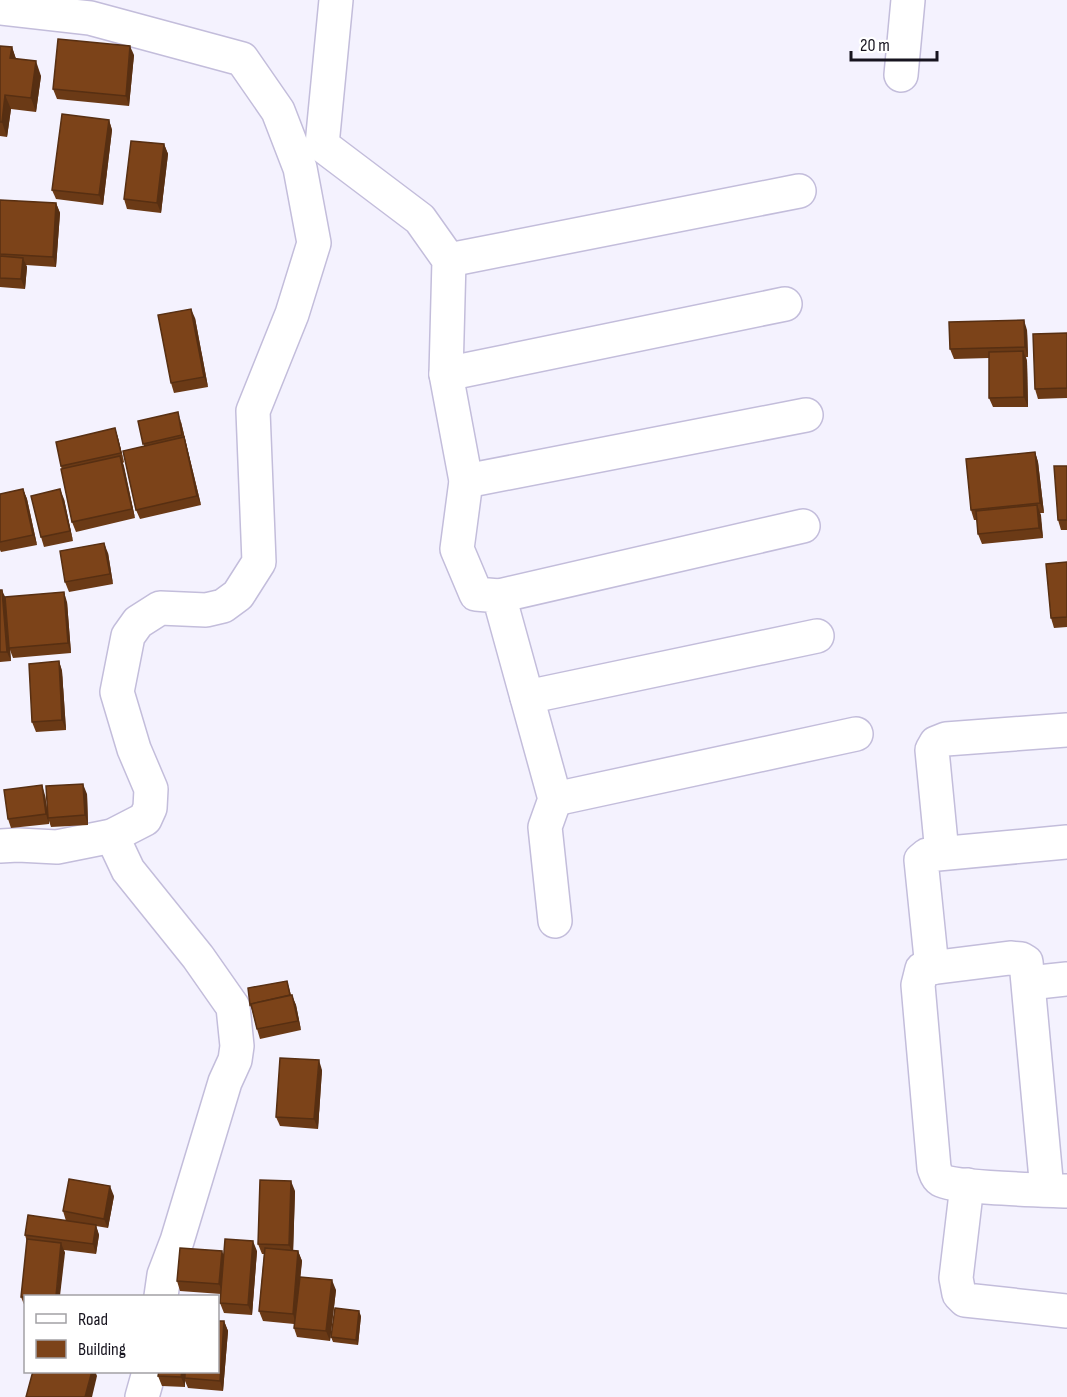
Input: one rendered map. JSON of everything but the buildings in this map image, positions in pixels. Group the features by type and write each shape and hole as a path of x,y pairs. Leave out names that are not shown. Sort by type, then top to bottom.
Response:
{"street":[{"path":"336,0 322,145 420,219 449,260 446,374 466,481 457,549 476,594 499,596 802,526"},
{"path":"901,75 908,0"},
{"path":"0,8 90,18 242,59 278,111 300,168 314,243 292,314 253,411 259,562 238,595 224,606 206,610 160,608 138,622 128,636 117,692 134,749 151,789 150,808 145,819 112,836 57,847 0,846"},
{"path":"449,260 799,191"},
{"path":"446,374 785,304"},
{"path":"466,481 806,415"},
{"path":"499,596 555,799 545,827 555,921"},
{"path":"527,697 817,636"},
{"path":"942,853 932,750 936,743 946,739 1067,730"},
{"path":"555,799 856,734"},
{"path":"112,836 128,870 198,957 233,1007 236,1025 235,1060 225,1082 177,1241 164,1275 161,1295"},
{"path":"932,968 921,860 927,855 942,853 1067,842"},
{"path":"1010,958 1026,962 1057,1191 967,1185 942,1181 937,1177 934,1168 918,985 922,969 932,968 1010,958"},
{"path":"1029,982 1067,979"},
{"path":"967,1185 956,1278 959,1294 965,1300 1067,1311"},
{"path":"142,1397 148,1373"}]}
